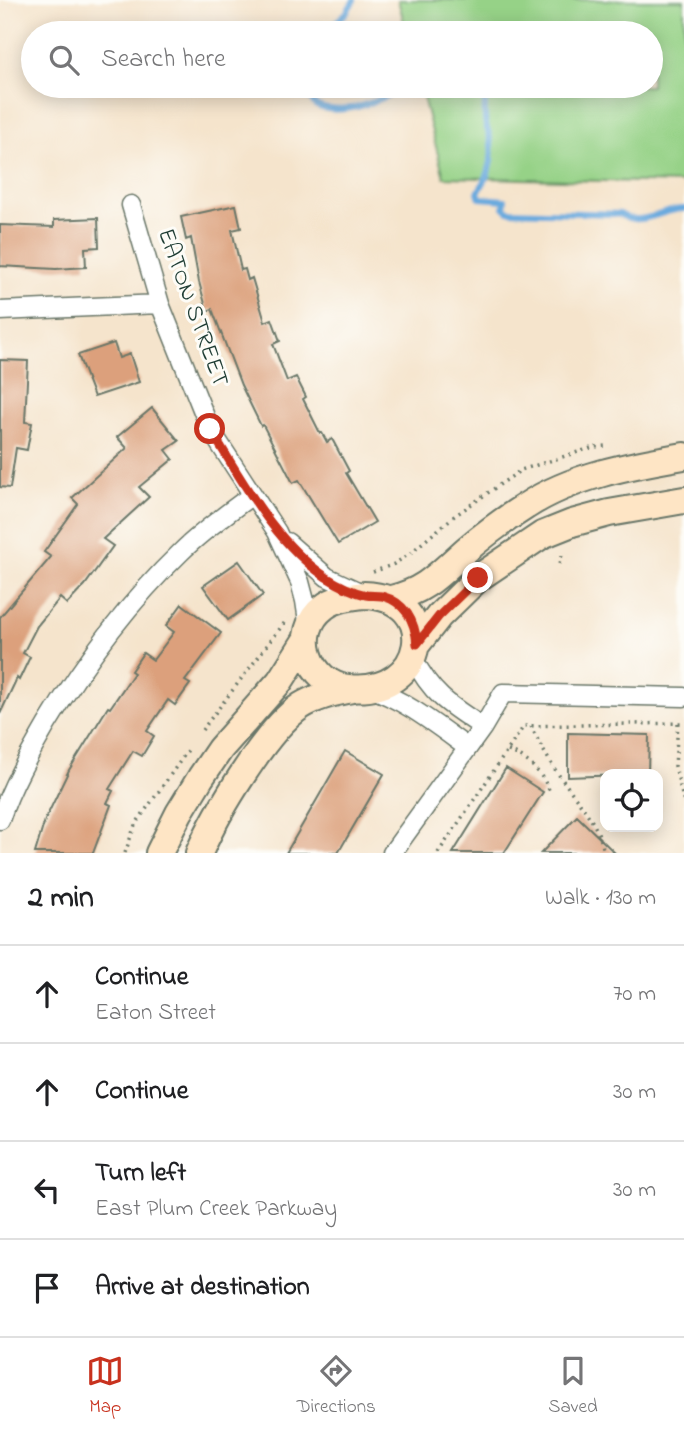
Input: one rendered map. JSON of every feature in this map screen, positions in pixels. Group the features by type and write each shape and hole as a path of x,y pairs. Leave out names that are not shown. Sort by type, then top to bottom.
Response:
{"main road":[{"path":"391,599 428,585 492,530 530,504 599,475 684,456"},
{"path":"199,853 209,830 237,784 286,719 302,706 328,694 383,684 396,678 406,670 415,651 439,616 478,578 542,535 609,513 684,500"},
{"path":"159,853 178,813 201,777 220,749 280,681 322,608 333,601 365,595 391,599 411,618 416,631 415,651"},
{"path":"307,634 312,665 319,675 329,682 360,688"}],"street":[{"name":"EATON STREET","path":"131,205 160,304 210,429 277,533 300,582 305,601 307,634"},
{"path":"0,312 160,304"},
{"path":"0,820 7,800 35,745 76,675 117,620 182,550 252,495"},
{"name":"EATON STREET","path":"277,533 327,577 365,595"},
{"path":"415,651 424,679 436,694 483,727"},
{"path":"360,688 388,695 468,748"},
{"path":"392,853 483,727 503,694 684,697"}],"path":[{"path":"438,853 524,726 681,723 675,766 684,803"},
{"path":"531,725 540,745 564,782 581,801 602,842 604,853"},
{"path":"508,751 517,754 535,768 546,781 550,792"}],"green space":[{"path":"398,0 684,0 684,183 444,177 423,98 663,98 663,21 404,21"}],"building":[{"path":"236,205 241,228 232,230 241,270 245,269 248,280 252,278 265,322 272,319 280,341 273,344 287,381 296,377 306,397 303,399 320,433 327,442 332,439 349,471 346,473 375,522 338,544 299,480 293,483 241,385 212,309 207,311 191,238 186,240 181,217"},
{"path":"98,218 99,247 85,248 86,267 56,269 0,266 0,225 54,227 54,220"},
{"path":"114,343 119,358 130,354 139,382 94,397 78,355"},
{"path":"0,360 28,361 25,422 32,423 27,450 16,448 10,488 0,487"},
{"path":"152,408 179,441 166,450 173,459 139,487 149,497 103,539 113,546 85,585 67,604 60,598 37,626 23,653 30,657 0,714 0,617 51,557 44,552 78,504 72,498 127,448 117,437"},
{"path":"239,561 263,595 228,620 203,586"},
{"path":"182,604 221,633 185,681 190,684 175,705 168,700 147,731 154,736 142,756 133,751 109,789 113,791 107,803 111,805 93,853 35,853 45,820 69,770 108,707 110,708 134,673 131,671 143,653 153,660 174,632 166,626"},
{"path":"568,733 649,735 648,769 600,769 600,776 568,777"},
{"path":"345,751 384,774 338,853 286,853"},
{"path":"506,768 543,792 504,853 453,853"},
{"path":"577,816 615,853 541,853"}],"waterway":[{"path":"337,21 354,0"},
{"path":"311,98 315,105 337,109 362,106 383,98"},
{"path":"485,98 485,122 492,157 489,172 478,192 480,198 505,200 504,207 508,211 620,214 636,219 684,209"}],"route":[{"path":"210,429 277,533 327,577 365,595 391,599 402,607 411,618 417,644 439,616 478,578"}]}
